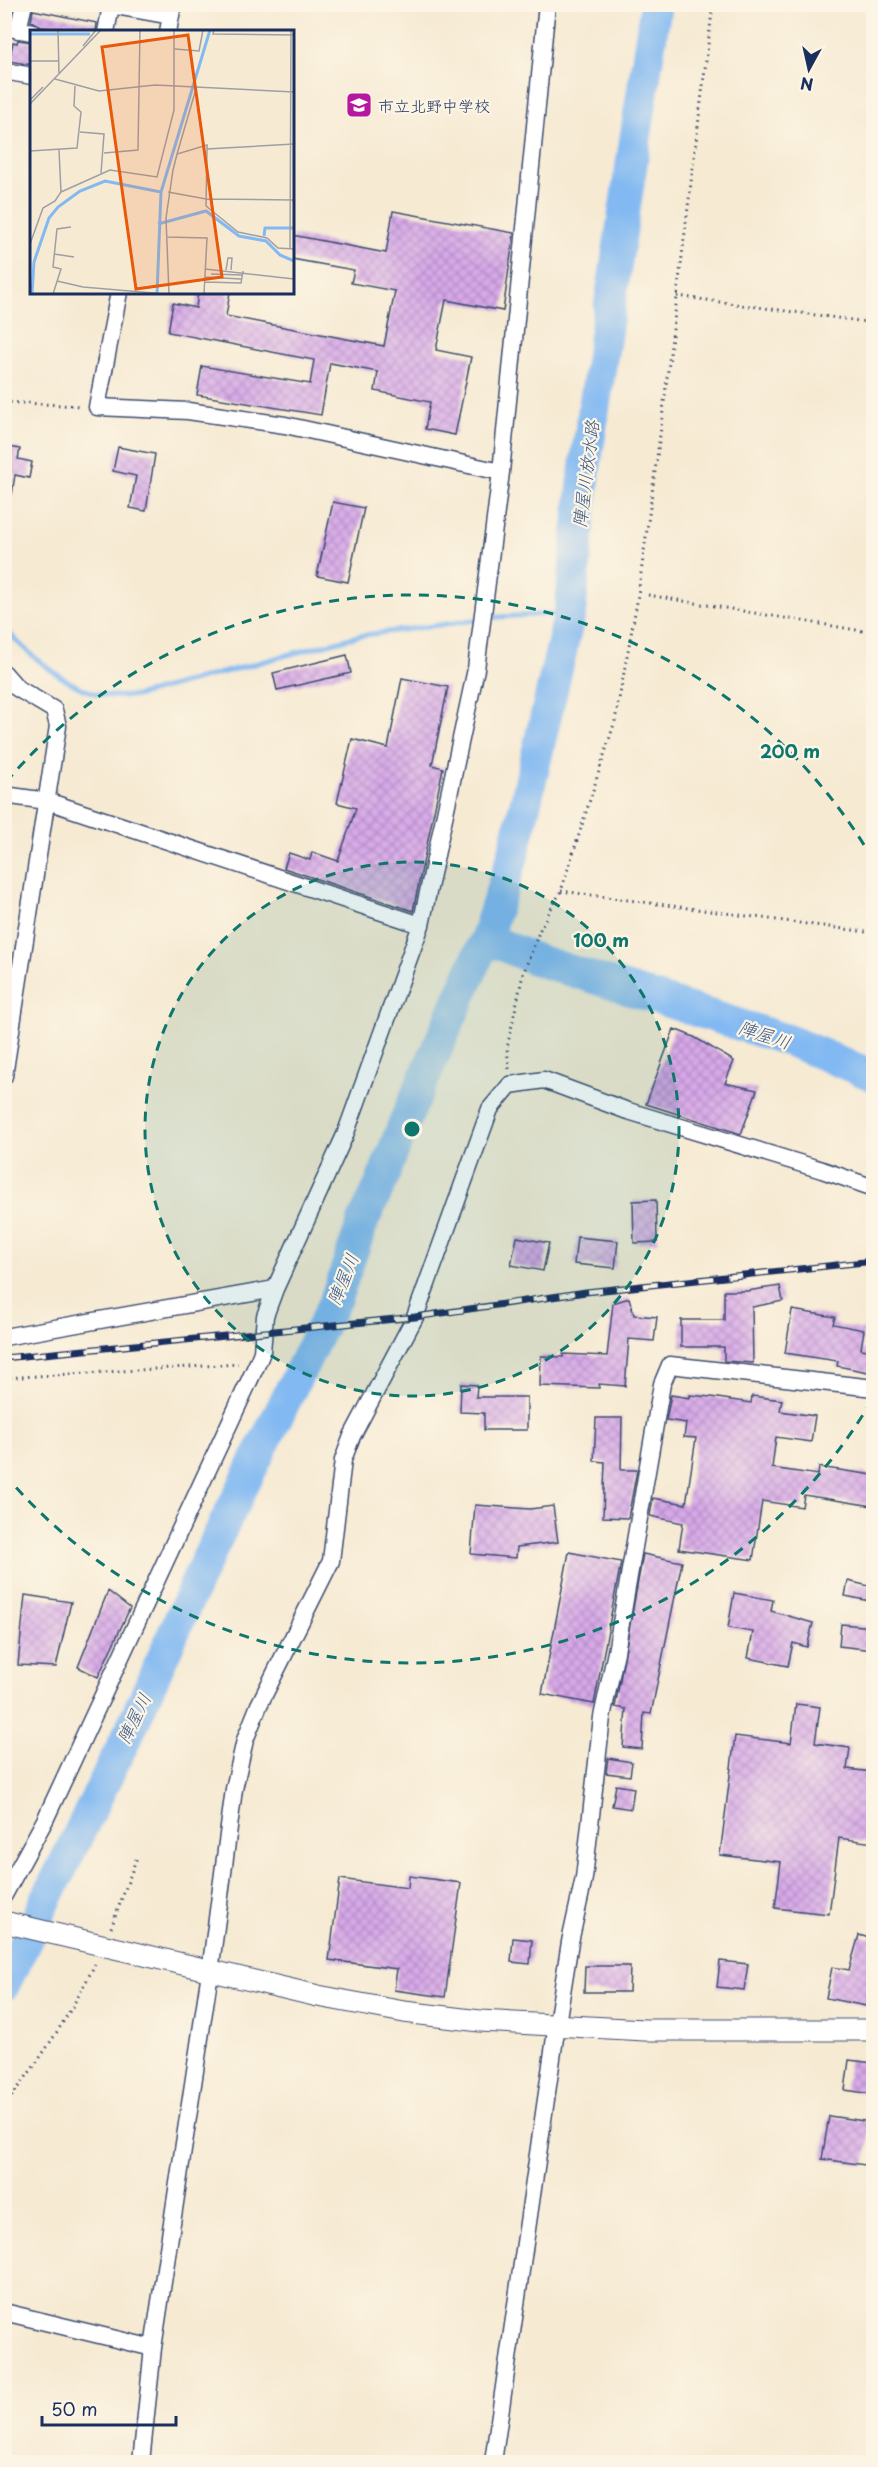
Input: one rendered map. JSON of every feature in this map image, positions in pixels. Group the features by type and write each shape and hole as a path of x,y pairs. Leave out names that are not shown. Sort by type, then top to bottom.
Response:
{"street":[{"path":"18,30 24,4"},
{"path":"4,1894 45,1820 258,1362 262,1352 265,1316 275,1289 345,1135 422,925 476,669 501,472 548,4"},
{"path":"106,30 107,5 171,17"},
{"path":"4,71 30,76"},
{"path":"119,294 97,406 188,411 285,425 501,472"},
{"path":"4,673 17,688 54,710 58,726 4,1076"},
{"path":"4,795 46,801 422,925"},
{"path":"141,2463 153,2348 210,1971 234,1789 245,1740 259,1705 331,1561 343,1460 352,1436 415,1317 490,1109 510,1085 544,1080 624,1110 822,1170 873,1188"},
{"path":"4,1337 275,1289"},
{"path":"493,2463 557,2024 570,1942 584,1878 602,1717 616,1652 662,1384 670,1365 873,1388"},
{"path":"4,1922 318,1996 404,2012 480,2021 645,2030 873,2030"},
{"path":"4,2312 153,2348"}],"path":[{"path":"510,1085 507,1048 524,974 541,927 561,891 618,710 639,591 713,4"},
{"path":"677,296 873,323"},
{"path":"4,402 97,406"},
{"path":"648,595 873,633"},
{"path":"561,891 873,933"},
{"path":"4,1378 258,1362"},
{"path":"4,2106 32,2071 83,1988 137,1857"}],"building":[{"path":"33,10 97,23 96,30 54,30 41,27 31,21"},
{"path":"18,40 30,42 30,65 9,61 13,42 17,43"},
{"path":"393,211 514,233 503,311 446,300 436,350 471,357 455,435 425,429 430,402 375,391 378,372 330,363 321,415 197,395 202,366 310,384 314,360 168,332 173,303 196,308 198,294 230,294 226,316 384,346 395,291 351,283 354,270 294,259 294,235 386,253"},
{"path":"4,446 20,449 18,459 32,462 29,478 15,475 12,494 4,494"},
{"path":"118,447 155,454 146,511 130,508 136,476 113,471"},
{"path":"333,502 364,508 348,582 317,576"},
{"path":"347,655 351,673 277,690 273,673"},
{"path":"402,678 448,687 432,765 443,768 413,911 284,868 289,853 310,860 312,852 338,861 356,808 337,803 352,739 388,748"},
{"path":"674,1029 694,1037 734,1061 725,1083 757,1090 741,1134 646,1104"},
{"path":"656,1200 657,1242 634,1243 633,1201"},
{"path":"517,1237 549,1243 543,1271 511,1265"},
{"path":"577,1237 618,1241 615,1268 574,1264"},
{"path":"780,1286 783,1301 752,1307 753,1363 724,1361 724,1347 681,1347 681,1320 724,1320 724,1291 747,1291"},
{"path":"629,1298 634,1315 657,1317 654,1341 629,1339 625,1386 599,1384 599,1388 540,1386 541,1356 563,1357 563,1354 607,1356 613,1303"},
{"path":"792,1310 835,1317 833,1324 864,1330 861,1349 873,1351 873,1373 837,1366 838,1361 785,1353"},
{"path":"461,1384 477,1385 476,1397 527,1397 527,1430 484,1430 484,1413 460,1412"},
{"path":"671,1395 690,1398 690,1395 711,1397 751,1403 752,1396 782,1400 780,1411 815,1416 811,1442 776,1437 772,1468 818,1475 819,1467 873,1475 873,1506 804,1495 802,1507 762,1501 753,1560 679,1549 683,1523 650,1516 653,1498 686,1504 696,1438 684,1437 686,1423 666,1420"},
{"path":"596,1418 622,1418 621,1470 637,1470 628,1518 603,1517 605,1462 594,1461"},
{"path":"475,1505 530,1509 553,1506 558,1542 517,1547 516,1558 471,1554"},
{"path":"569,1552 621,1562 594,1704 542,1694"},
{"path":"643,1554 682,1562 651,1714 644,1713 642,1749 623,1747 626,1709 615,1707"},
{"path":"848,1581 873,1587 870,1601 845,1596"},
{"path":"108,1591 130,1608 98,1677 78,1667"},
{"path":"734,1593 773,1600 771,1611 813,1623 807,1647 793,1643 788,1666 748,1658 753,1632 728,1628"},
{"path":"25,1595 71,1602 56,1667 18,1665"},
{"path":"841,1624 873,1627 873,1650 839,1646"},
{"path":"796,1704 820,1707 815,1743 850,1748 847,1769 873,1772 873,1843 839,1838 829,1914 775,1908 781,1862 720,1855 735,1736 791,1743"},
{"path":"608,1758 632,1762 630,1776 606,1773"},
{"path":"616,1785 634,1788 631,1809 612,1806"},
{"path":"409,1876 461,1883 445,1997 394,1990 397,1969 329,1960 340,1879 408,1888"},
{"path":"859,1935 873,1939 873,1968 866,2006 826,1998 832,1967 849,1970"},
{"path":"513,1938 532,1940 530,1964 511,1962"},
{"path":"720,1961 748,1964 744,1990 717,1987"},
{"path":"585,1966 630,1966 629,1992 584,1992"},
{"path":"849,2060 873,2063 873,2094 845,2090"},
{"path":"829,2116 871,2122 865,2165 822,2159"}],"waterway":[{"name":"陣屋川","path":"4,1985 131,1728 203,1567 336,1298 364,1219 486,938 514,852 570,613 585,467 656,4"},
{"path":"4,627 36,658 77,686 103,695 136,696 358,636 498,617 570,613"},
{"name":"陣屋川","path":"486,938 534,959 790,1041 874,1076"}],"railway":[{"path":"4,1358 415,1317 586,1292 874,1261"}],"place":[{"name":"市立北野中学校","path":"359,105"}],"water label":[{"name":"陣屋川放水路","path":"585,474"}]}
